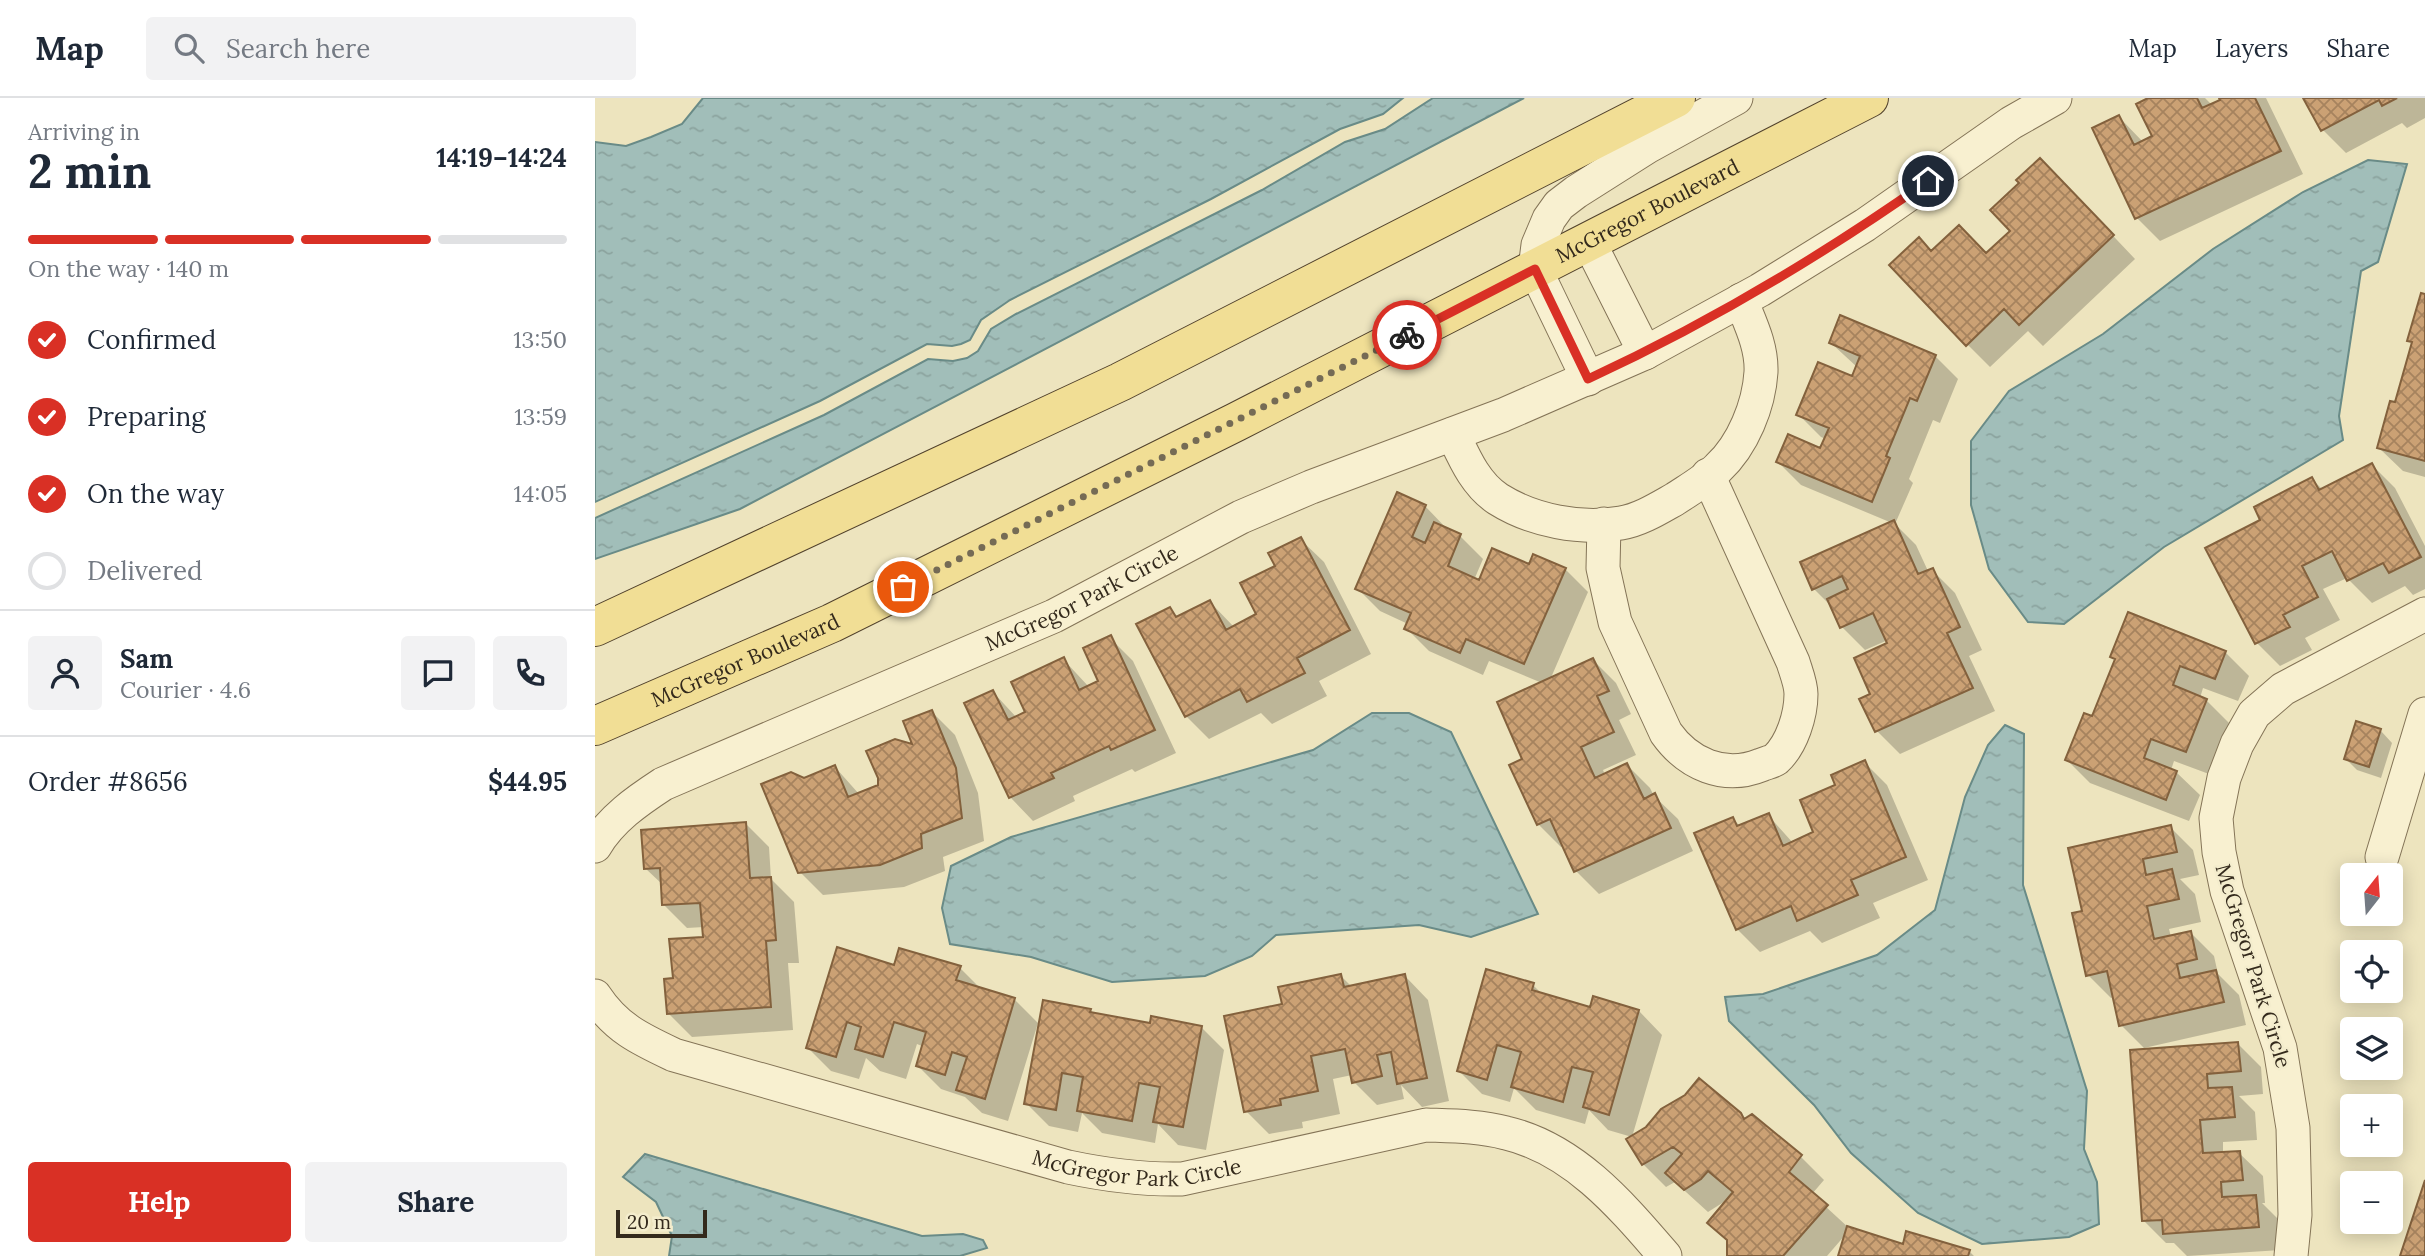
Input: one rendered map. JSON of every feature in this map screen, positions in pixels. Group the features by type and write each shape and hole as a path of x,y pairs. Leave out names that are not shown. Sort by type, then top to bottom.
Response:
{"main road":[{"path":"595,627 1120,382 1675,98"},
{"name":"McGregor Boulevard","path":"595,726 832,623 1236,422 1869,98"}],"street":[{"path":"1588,379 1535,269 1541,237 1559,205 1647,147 1736,98"},
{"name":"McGregor Park Circle","path":"595,846 602,834 632,804 663,784 1054,616 1241,517 1311,487 1453,434 1645,353 1741,300 1865,225 2011,123 2055,98"},
{"path":"1589,242 1645,353"},
{"path":"1453,434 1473,474 1496,498 1553,522 1593,526 1624,523 1660,508 1719,467 1741,439 1755,405 1761,372 1759,347 1741,300"},
{"path":"1604,524 1603,568 1615,622 1666,733 1678,749 1700,764 1724,771 1750,769 1775,760 1799,716 1801,691 1793,662 1708,475"},
{"name":"McGregor Park Circle","path":"2291,1256 2296,1173 2292,1117 2280,1048 2227,891 2219,852 2216,818 2224,778 2237,744 2254,714 2283,689 2424,617"},
{"path":"2382,857 2425,714"},
{"name":"McGregor Park Circle","path":"595,996 608,1015 639,1039 674,1055 1108,1176 1148,1180 1182,1179 1426,1125 1467,1126 1507,1133 1539,1144 1575,1165 1615,1200 1665,1256"}],"water":[{"path":"703,98 1403,98 1383,114 1340,129 1211,199 1010,300 981,320 970,340 952,346 927,344 820,401 595,502 595,142 626,146 651,137 682,124"},
{"path":"1433,98 1524,98 740,509 595,559 595,518 824,415 928,359 953,361 967,358 978,351 991,329 1016,314 1262,190 1345,142 1385,129"},
{"path":"2368,160 2407,164 2378,262 2361,271 2339,416 2343,440 2164,547 2064,624 2028,622 1989,569 1971,505 1971,441 2009,391 2103,334 2213,249 2303,192"},
{"path":"1372,713 1409,713 1451,732 1538,914 1471,937 1419,925 1276,935 1252,956 1205,976 1112,982 1031,957 950,944 942,908 951,866 1011,837 1313,750"},
{"path":"2005,725 2024,734 2023,885 2087,1091 2084,1149 2097,1182 2099,1224 2069,1237 1982,1244 1918,1213 1851,1153 1814,1105 1729,1021 1725,997 1763,994 1877,955 1935,910 1965,797 1988,745"},
{"path":"645,1154 922,1236 963,1234 983,1240 987,1248 960,1256 669,1256 672,1236 656,1202 623,1177"}],"building":[{"path":"2148,98 2197,98 2202,108 2220,100 2219,98 2255,98 2281,151 2135,219 2092,128 2119,115 2134,145 2152,136 2136,104"},
{"path":"2303,98 2397,98 2382,106 2379,100 2321,131"},
{"path":"2040,158 2114,235 2019,325 2004,309 1966,346 1889,265 1919,237 1931,251 1959,225 1986,253 2010,231 1990,210 2019,183 2016,180"},
{"path":"2421,293 2425,294 2425,461 2377,448 2390,401 2395,402 2412,342 2407,341"},
{"path":"1840,315 1936,355 1917,401 1910,398 1886,456 1890,458 1872,502 1776,462 1788,434 1820,448 1829,428 1796,415 1818,362 1852,376 1860,356 1829,343"},
{"path":"2372,463 2421,557 2389,573 2383,563 2347,581 2332,551 2302,566 2318,597 2283,615 2290,627 2255,644 2205,548 2260,520 2254,507 2312,477 2319,490"},
{"path":"1397,492 1426,505 1412,537 1425,543 1434,522 1461,534 1448,566 1479,580 1492,548 1529,564 1533,554 1566,568 1524,664 1466,639 1460,653 1404,629 1411,613 1355,589"},
{"path":"1894,520 1918,574 1933,568 1960,627 1947,633 1973,688 1875,732 1859,699 1870,694 1854,658 1887,643 1873,613 1840,628 1827,599 1848,589 1842,576 1812,590 1800,562"},
{"path":"1301,537 1350,630 1297,658 1305,673 1247,702 1240,689 1185,717 1136,624 1170,607 1176,617 1210,600 1226,630 1256,614 1240,583 1275,566 1268,553"},
{"path":"2128,612 2226,651 2215,679 2180,666 2173,685 2207,699 2186,752 2151,739 2144,758 2177,771 2166,800 2065,760 2084,713 2092,716 2115,659 2110,657"},
{"path":"1111,635 1155,730 1111,750 1109,746 1051,773 1054,778 1009,798 964,703 993,690 1008,720 1025,712 1011,682 1064,657 1079,690 1098,681 1083,648"},
{"path":"1593,658 1609,691 1597,696 1614,732 1581,747 1595,778 1627,763 1644,799 1655,793 1671,828 1574,872 1550,819 1537,825 1509,765 1522,759 1497,702"},
{"path":"932,710 956,768 962,818 921,834 922,848 880,865 798,873 761,784 791,772 804,778 835,765 848,797 878,785 878,778 866,751 895,739 912,744 903,721"},
{"path":"2356,721 2381,729 2369,767 2344,759"},
{"path":"1865,760 1906,857 1851,880 1858,895 1797,921 1791,906 1736,930 1694,833 1733,817 1737,826 1769,813 1783,846 1813,832 1800,800 1835,785 1831,775"},
{"path":"746,822 750,878 771,877 776,940 766,941 771,1007 667,1014 664,979 673,978 669,939 703,937 700,903 662,905 660,868 644,869 641,830"},
{"path":"2171,825 2177,852 2143,859 2146,875 2172,869 2179,899 2147,906 2154,939 2191,931 2197,959 2177,964 2180,978 2216,970 2224,1002 2119,1026 2107,971 2086,976 2072,913 2082,911 2068,848"},
{"path":"837,947 894,965 899,948 961,966 956,980 1015,998 985,1099 956,1090 967,1057 952,1052 945,1075 916,1066 926,1032 894,1022 883,1057 855,1049 861,1027 847,1022 836,1057 806,1048"},
{"path":"1486,969 1534,983 1532,990 1590,1007 1593,996 1639,1010 1609,1115 1583,1107 1593,1072 1572,1067 1563,1102 1511,1087 1521,1052 1497,1045 1487,1080 1457,1071"},
{"path":"1341,974 1344,987 1405,974 1427,1078 1397,1084 1391,1052 1377,1055 1382,1076 1352,1083 1345,1049 1311,1056 1318,1091 1280,1099 1281,1105 1244,1112 1224,1016 1282,1004 1278,987"},
{"path":"1043,1000 1150,1023 1151,1016 1202,1026 1183,1127 1153,1122 1160,1087 1139,1083 1132,1121 1077,1111 1083,1077 1062,1073 1056,1110 1024,1104"},
{"path":"2238,1042 2241,1071 2207,1074 2208,1088 2232,1087 2235,1117 2200,1120 2203,1153 2240,1151 2243,1180 2221,1182 2222,1197 2256,1195 2259,1227 2163,1234 2162,1220 2142,1221 2130,1050"},
{"path":"1699,1078 1741,1113 1744,1119 1752,1114 1802,1155 1789,1172 1828,1205 1783,1256 1727,1256 1727,1240 1707,1223 1733,1192 1708,1171 1684,1190 1665,1173 1682,1154 1673,1147 1642,1165 1626,1139 1646,1127 1661,1109 1685,1095"},
{"path":"2425,1180 2425,1256 2400,1256"},
{"path":"1847,1226 1903,1244 1906,1231 1970,1250 1968,1256 1838,1256"}],"way so far":[{"path":"903,587 1407,335"}],"route":[{"path":"1407,335 1535,269 1588,379 1645,353 1760,290 1865,225 1928,181"}]}
